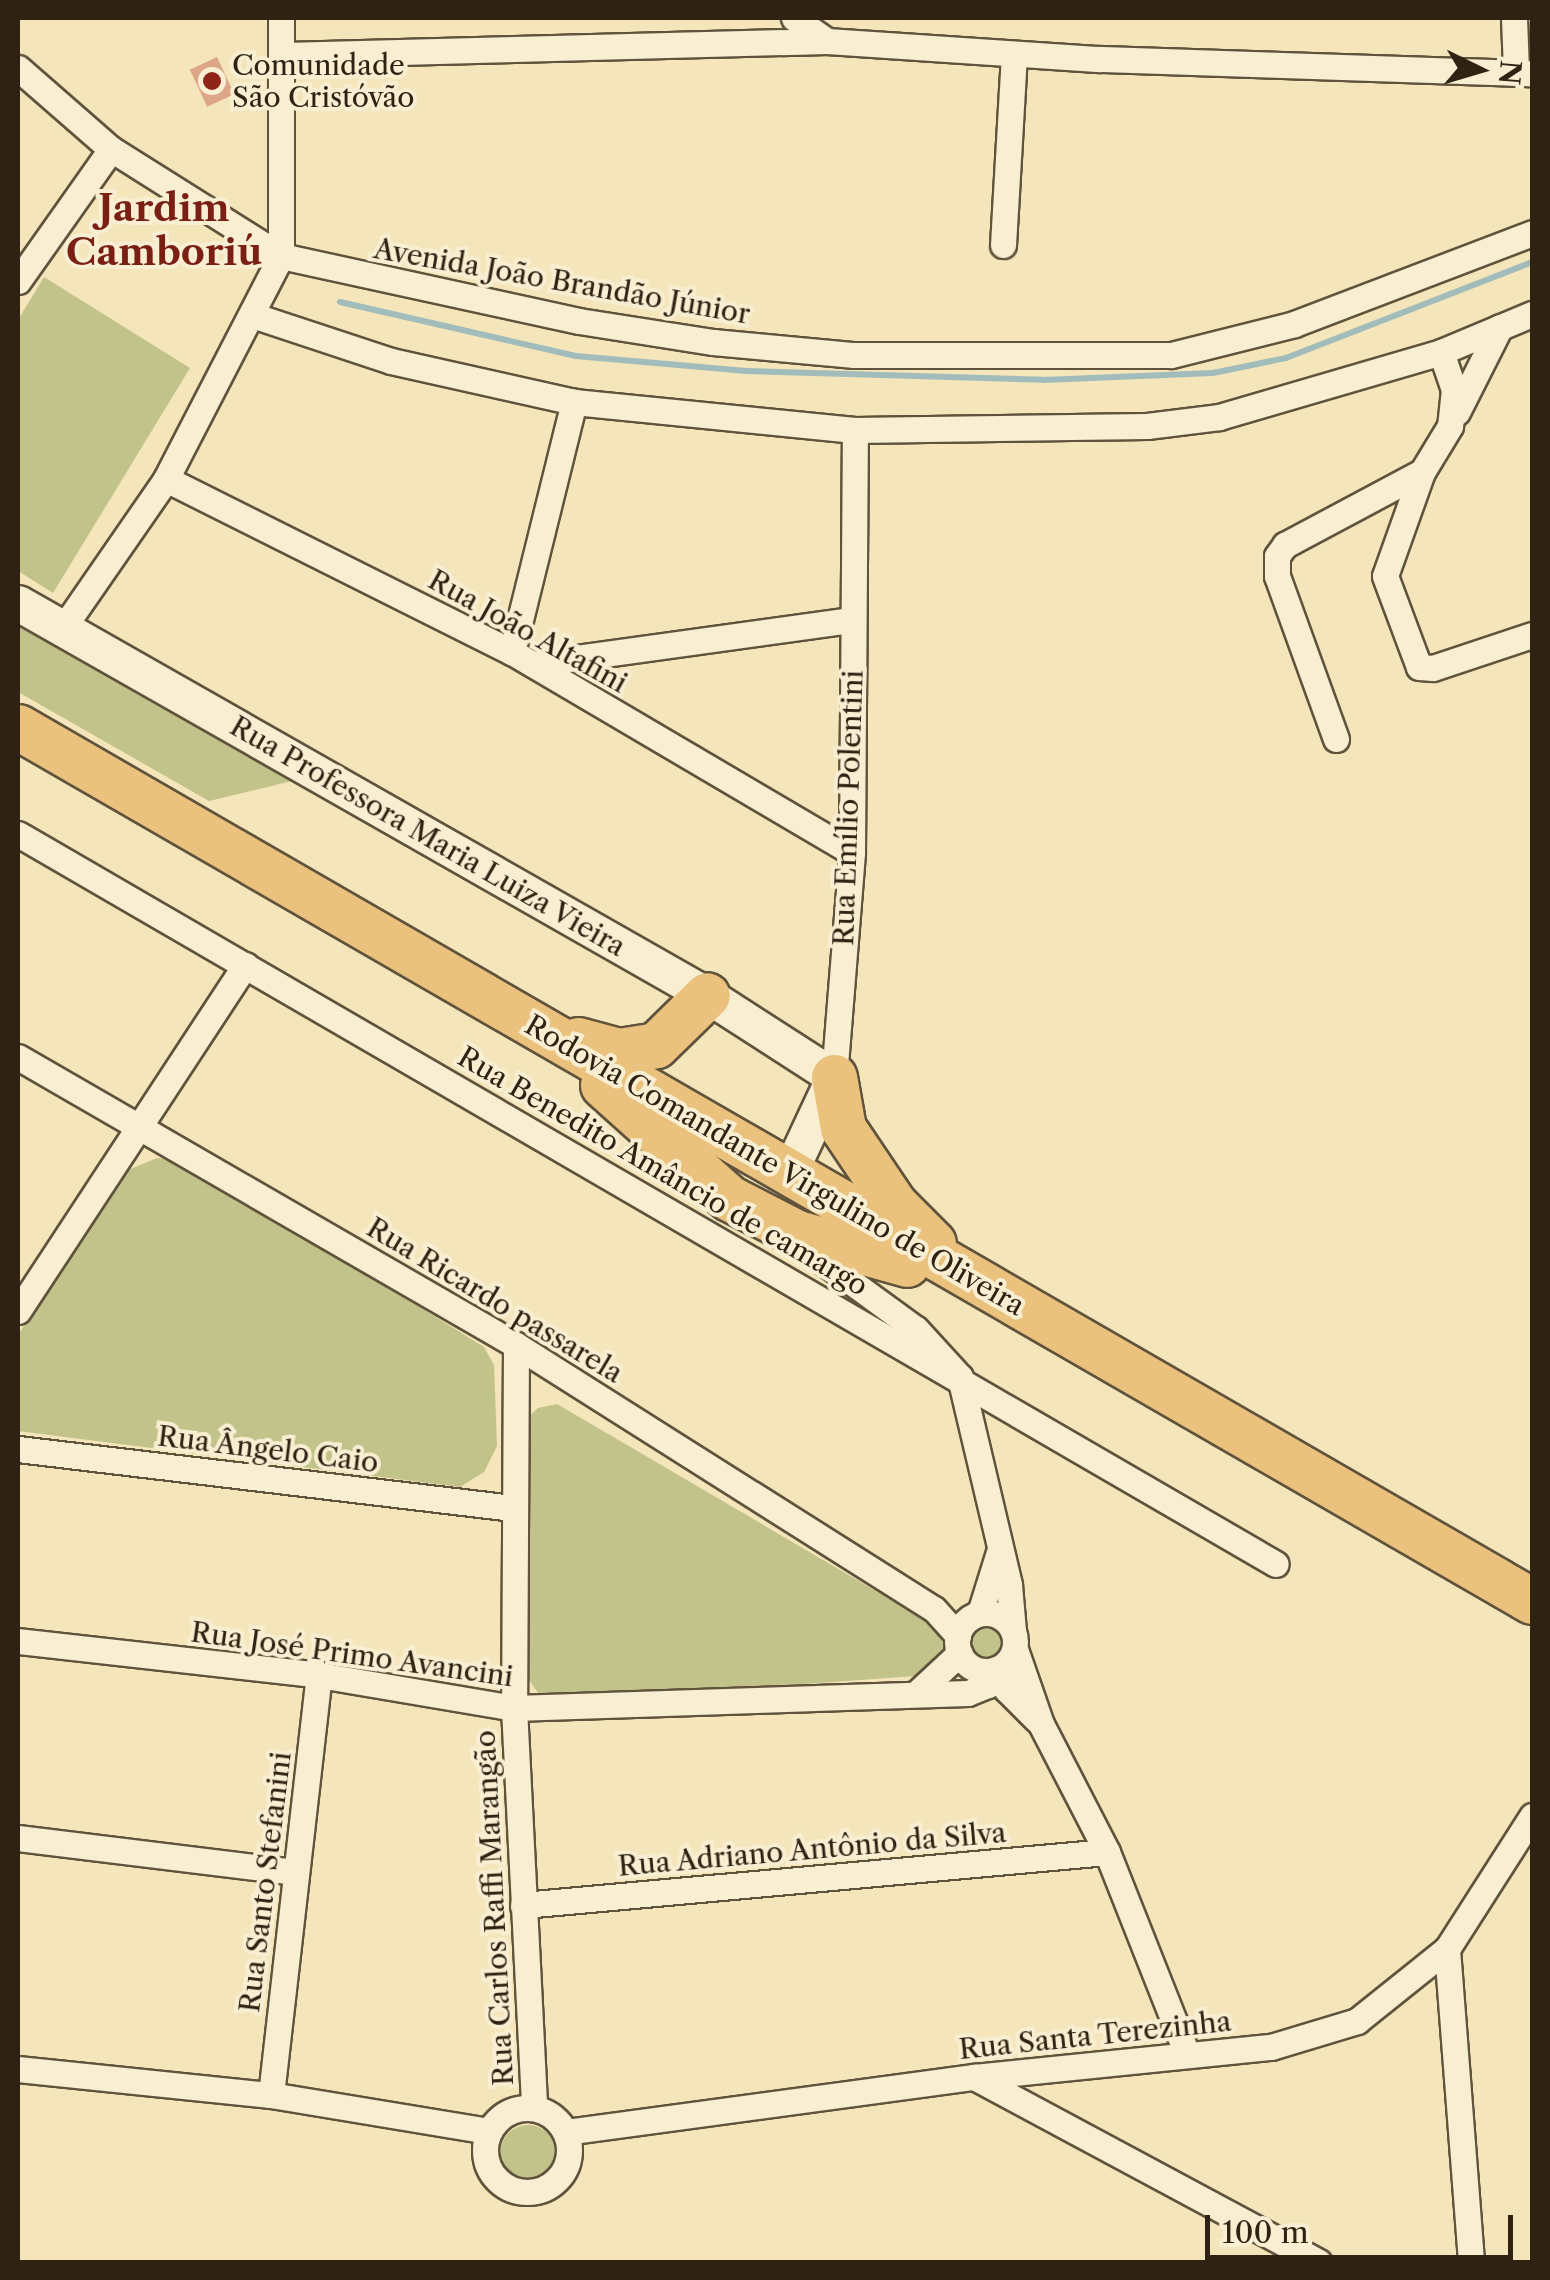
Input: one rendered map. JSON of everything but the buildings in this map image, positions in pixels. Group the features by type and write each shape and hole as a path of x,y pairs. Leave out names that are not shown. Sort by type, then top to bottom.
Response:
{"highway":[{"name":"Rodovia Comandante Virgulino de Oliveira","path":"18,727 552,1034 995,1296 1513,1584 1532,1602"},
{"path":"552,1034 619,1051 656,1045 707,995"},
{"path":"552,1034 633,1116 729,1198 766,1220 995,1296"},
{"path":"834,1077 842,1128 894,1204 995,1296"},
{"path":"766,1220 788,1175"},
{"path":"1513,1584 1532,1618"}],"street":[{"path":"62,628 166,478 255,316 281,256 281,18"},
{"path":"794,18 827,42"},
{"path":"284,55 827,42 1014,54 1524,72 1514,18"},
{"path":"1004,245 1014,54"},
{"path":"18,68 111,148 281,256"},
{"path":"18,281 111,148"},
{"name":"Avenida João Brandão Júnior","path":"281,256 579,321 712,342 854,355 1118,358 1214,348 1294,324 1532,232"},
{"path":"255,316 391,361 574,402 855,430 1147,426 1219,417 1441,352 1532,314"},
{"path":"1500,327 1422,472 1385,576 1414,660 1433,668 1532,635"},
{"path":"1441,352 1454,389 1450,426"},
{"path":"574,402 523,658 852,620"},
{"name":"Rua Emílio Polentini","path":"788,1175 834,1077 852,852 855,430"},
{"path":"1336,739 1278,576 1278,556 1285,545 1422,472"},
{"name":"Rua João Altafini","path":"166,478 523,658 852,852"},
{"name":"Rua Professora Maria Luiza Vieira","path":"18,603 707,995 834,1077"},
{"name":"Rua Benedito Amâncio de camargo","path":"18,834 960,1377 1276,1564"},
{"path":"18,1311 144,1126 246,965"},
{"name":"Rua Ricardo passarela","path":"18,1057 144,1126 516,1346 934,1609 959,1645"},
{"path":"766,1220 916,1330 960,1377 1000,1552 1006,1654 1017,1703 1041,1724 1107,1852 1186,2054"},
{"name":"Rua Carlos Raffi Marangão","path":"516,1346 512,1508 514,1708 534,2108"},
{"name":"Rua Ângelo Caio","path":"18,1449 512,1508"},
{"path":"918,1692 959,1645 977,1614 1000,1552"},
{"name":"Rua Ricardo passarela","path":"934,1609 1000,1616 1006,1654"},
{"name":"Rua José Primo Avancini","path":"18,1642 319,1675 514,1708 980,1691 1006,1654"},
{"path":"959,1645 971,1666 1006,1654"},
{"name":"Rua Santo Stefanini","path":"271,2096 319,1675"},
{"name":"Rua Santa Terezinha","path":"566,2132 974,2077 1271,2047 1357,2021 1447,1949 1532,1816"},
{"path":"18,1838 296,1872"},
{"name":"Rua Adriano Antônio da Silva","path":"523,1905 1107,1852"},
{"path":"1447,1949 1471,2262"},
{"path":"18,2069 271,2096 489,2131"},
{"path":"974,2077 1319,2262"},
{"path":"534,2108 566,2132 562,2173 526,2192 490,2172 489,2131 508,2112 534,2108"}],"green space":[{"path":"44,277 190,368 53,593 18,571 18,320"},
{"path":"18,622 296,780 209,801 18,692"},
{"path":"157,1158 187,1162 484,1347 494,1365 497,1446 484,1472 460,1487 18,1431 18,1335 128,1170"},
{"path":"557,1404 934,1625 945,1647 937,1664 916,1676 569,1701 541,1697 524,1673 523,1422 538,1408"},
{"path":"986,1627 999,1633 1005,1646 999,1659 986,1665 973,1659 967,1646 973,1633"},
{"path":"528,2125 548,2133 556,2153 548,2173 528,2181 508,2173 500,2153 508,2133"}],"waterway":[{"path":"340,302 576,356 746,371 1043,380 1213,373 1286,358 1532,262"}],"place":[{"name":"Comunidade São Cristóvão","path":"212,81"}],"district":[{"name":"Jardim Camboriú","path":"164,230"}]}
